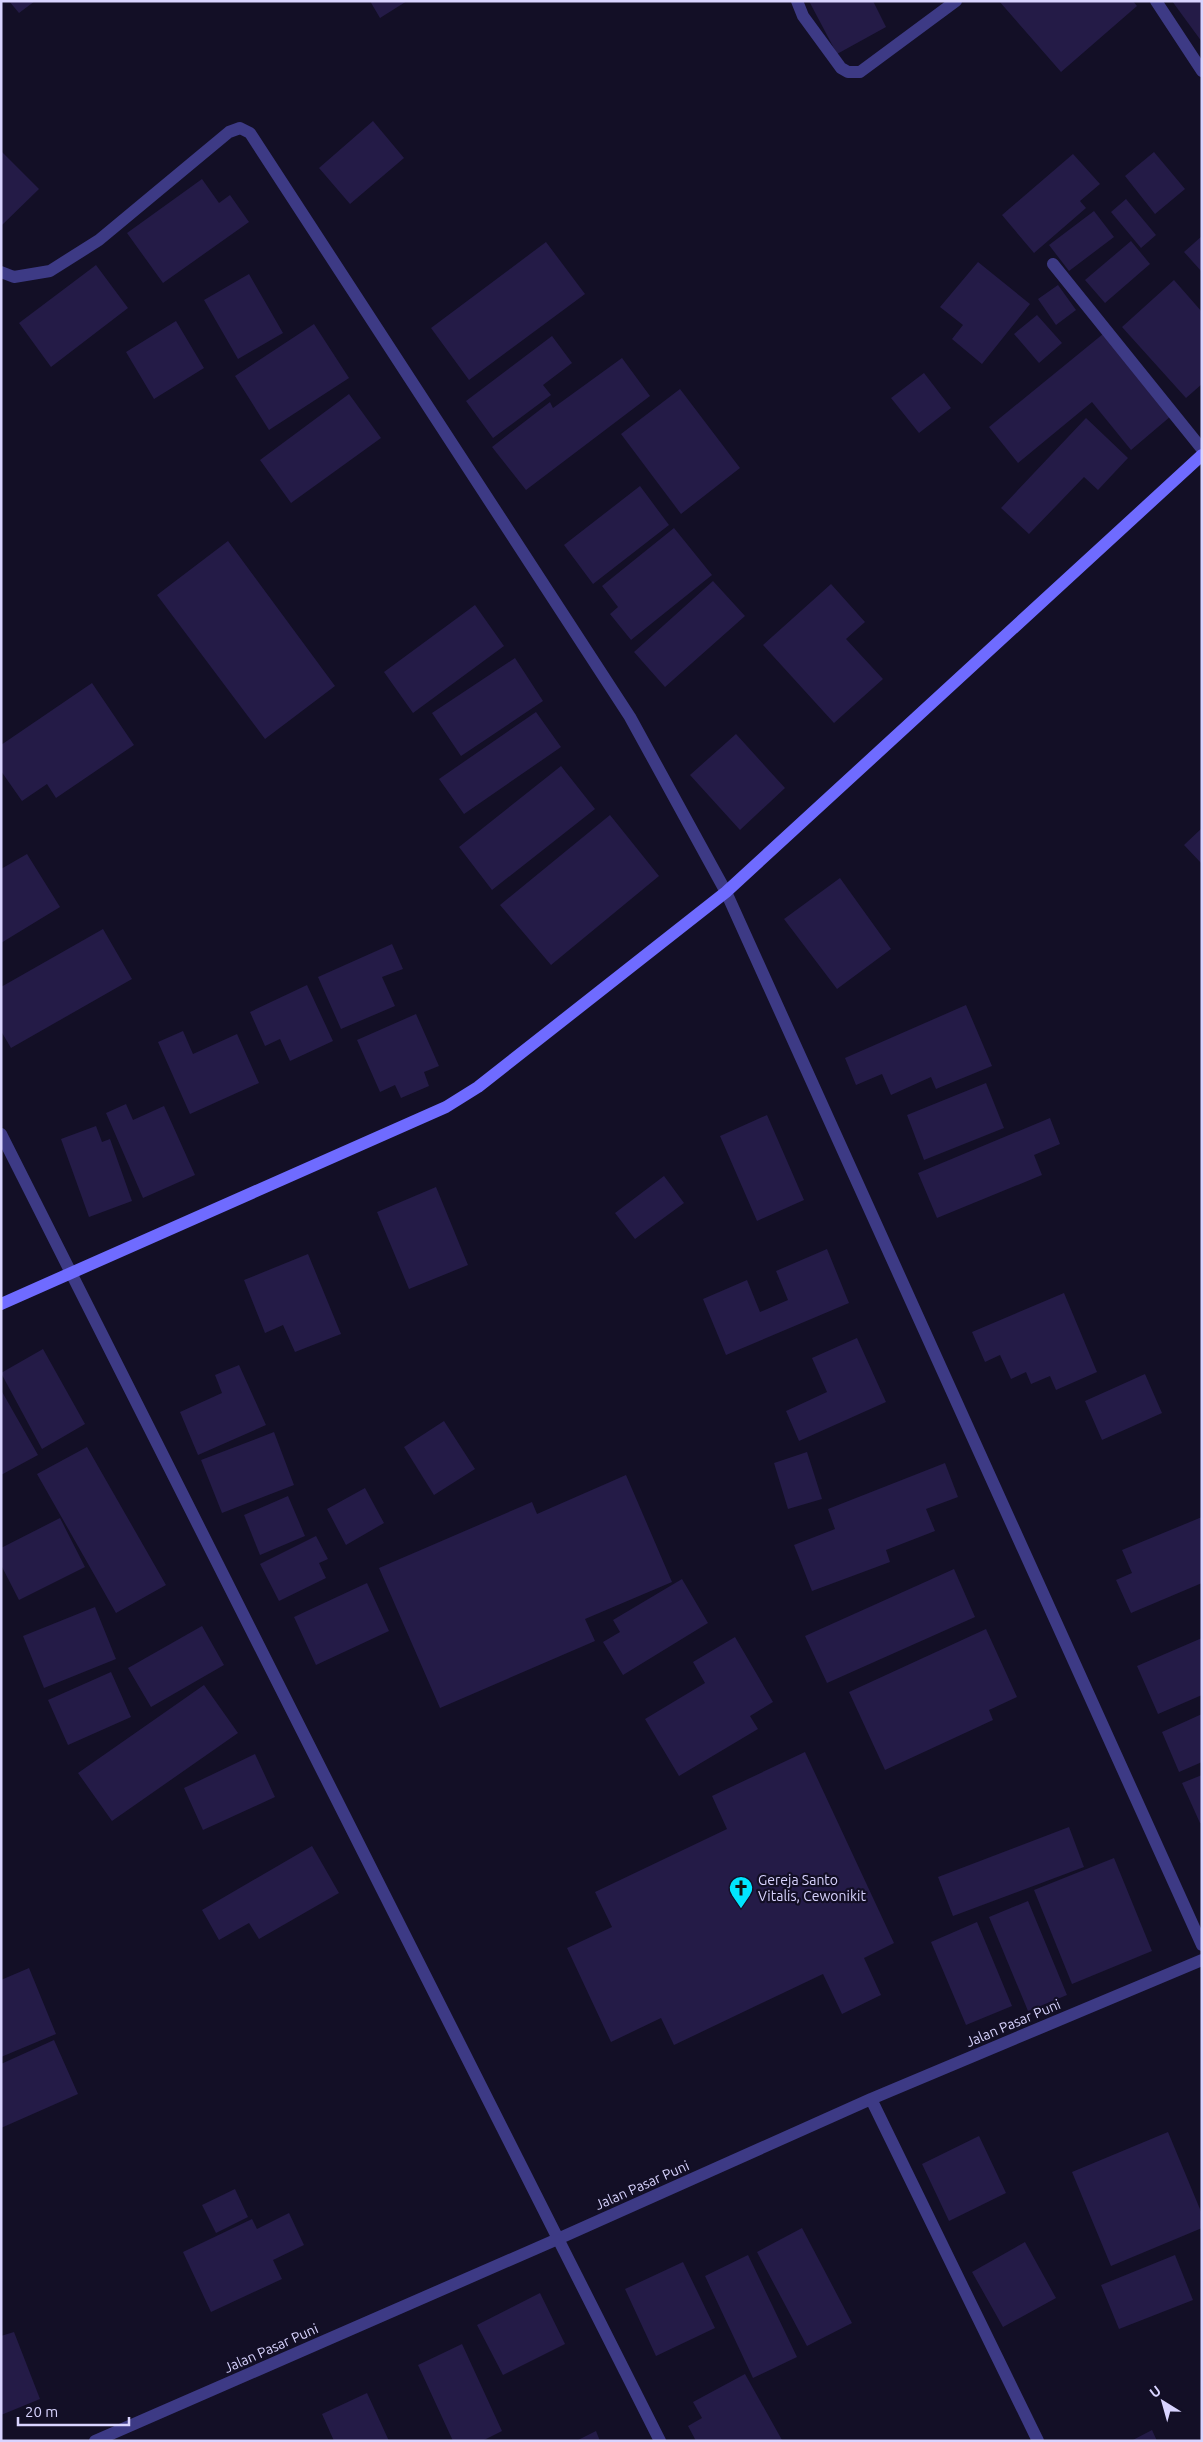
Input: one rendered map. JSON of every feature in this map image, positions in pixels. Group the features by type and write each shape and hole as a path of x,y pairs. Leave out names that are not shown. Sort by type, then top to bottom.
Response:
{"street":[{"path":"798,1 803,16 841,68 848,72 860,72 874,64 956,1"},
{"path":"1156,1 1202,71"},
{"path":"1,272 14,277 50,271 99,240 229,132 240,128 250,133 630,716 726,892 1202,1945"},
{"path":"1054,264 1202,449"},
{"path":"1,1304 446,1107 478,1087 726,892 1202,455"},
{"path":"1,1134 560,2238 660,2441"},
{"name":"Jalan Pasar Puni","path":"95,2441 560,2238 871,2099 1202,1960"},
{"path":"871,2099 1038,2441"}],"building":[{"path":"9,1 35,1 19,13"},
{"path":"370,1 407,1 380,18"},
{"path":"809,1 873,1 886,27 837,54"},
{"path":"999,1 1133,1 1137,6 1061,72"},
{"path":"1172,1 1202,1 1202,42"},
{"path":"373,121 404,158 350,204 319,168"},
{"path":"1,151 39,189 1,226"},
{"path":"1154,152 1185,189 1155,214 1125,176"},
{"path":"1073,154 1100,184 1080,201 1086,208 1034,253 1002,215"},
{"path":"202,179 219,203 230,195 249,222 163,283 127,233"},
{"path":"1126,199 1156,235 1141,248 1111,212"},
{"path":"1094,211 1114,237 1069,271 1049,245"},
{"path":"1202,236 1202,272 1184,252"},
{"path":"1131,241 1150,264 1105,303 1085,280"},
{"path":"546,242 585,294 469,380 431,328"},
{"path":"978,262 1030,304 982,364 952,339 963,325 940,307"},
{"path":"96,265 128,308 51,367 19,323"},
{"path":"249,274 283,333 238,359 204,300"},
{"path":"1174,280 1202,312 1202,384 1186,398 1122,327"},
{"path":"1058,285 1076,310 1056,325 1038,299"},
{"path":"1037,315 1062,343 1039,363 1014,334"},
{"path":"176,321 204,368 154,399 126,352"},
{"path":"314,324 349,378 269,430 235,376"},
{"path":"1103,334 1171,416 1131,450 1092,402 1018,463 989,427"},
{"path":"552,336 572,363 543,385 551,395 493,438 466,401"},
{"path":"622,358 650,396 526,490 492,447 550,402 553,408"},
{"path":"924,373 951,408 919,433 891,398"},
{"path":"680,389 740,468 681,514 621,434"},
{"path":"349,394 381,438 291,503 260,460"},
{"path":"1086,418 1128,458 1098,490 1084,477 1029,534 1001,508"},
{"path":"640,486 669,525 593,584 564,545"},
{"path":"674,528 712,575 631,640 610,614 618,607 602,586"},
{"path":"228,541 335,686 265,739 157,595"},
{"path":"713,581 745,616 665,687 634,652"},
{"path":"831,584 865,622 846,639 883,679 834,723 763,645"},
{"path":"475,605 504,646 413,713 384,672"},
{"path":"515,658 543,701 461,756 432,713"},
{"path":"92,683 134,745 56,798 47,784 22,801 1,771 1,745"},
{"path":"536,712 561,747 464,814 439,779"},
{"path":"736,734 785,788 740,830 690,775"},
{"path":"561,766 595,809 492,890 459,847"},
{"path":"610,815 659,876 551,965 500,905"},
{"path":"1202,828 1202,864 1184,845"},
{"path":"27,854 60,907 1,943 1,869"},
{"path":"840,878 891,949 837,989 784,919"},
{"path":"103,929 132,979 11,1048 1,1031 1,987"},
{"path":"392,944 403,969 382,977 395,1006 341,1029 318,977"},
{"path":"307,985 333,1041 290,1061 280,1039 265,1046 250,1012"},
{"path":"966,1005 992,1066 936,1089 931,1077 891,1095 882,1074 856,1085 845,1058"},
{"path":"416,1014 439,1066 424,1072 429,1086 401,1098 395,1085 380,1092 357,1040"},
{"path":"183,1031 193,1054 237,1034 259,1083 190,1114 158,1042"},
{"path":"986,1083 1004,1128 924,1160 907,1115"},
{"path":"126,1104 133,1120 164,1106 195,1175 143,1198 106,1113"},
{"path":"767,1115 804,1200 757,1221 720,1136"},
{"path":"1050,1118 1060,1144 1034,1155 1042,1175 937,1218 918,1173"},
{"path":"96,1126 102,1142 110,1139 132,1201 89,1217 61,1139"},
{"path":"664,1176 684,1203 635,1239 615,1213"},
{"path":"436,1187 468,1265 409,1289 377,1212"},
{"path":"827,1249 849,1303 726,1355 703,1299 747,1280 760,1312 788,1300 776,1271"},
{"path":"308,1254 341,1334 295,1352 283,1325 265,1333 244,1280"},
{"path":"1064,1293 1097,1372 1056,1390 1050,1376 1031,1384 1026,1372 1011,1379 1000,1355 985,1362 972,1332"},
{"path":"857,1338 886,1402 799,1441 786,1411 827,1392 812,1358"},
{"path":"43,1349 85,1424 42,1449 1,1373"},
{"path":"239,1365 266,1425 198,1455 180,1412 222,1393 215,1375"},
{"path":"1145,1374 1162,1413 1102,1440 1085,1401"},
{"path":"1,1390 38,1455 1,1475"},
{"path":"444,1421 475,1469 434,1495 404,1447"},
{"path":"274,1432 294,1485 222,1513 201,1460"},
{"path":"87,1447 166,1585 116,1613 37,1474"},
{"path":"807,1452 822,1499 788,1509 774,1463"},
{"path":"945,1463 958,1497 926,1509 935,1531 886,1550 890,1562 812,1591 794,1545 835,1529 828,1509"},
{"path":"626,1475 672,1582 585,1619 595,1641 440,1708 379,1568 532,1502 537,1514"},
{"path":"365,1488 384,1523 346,1545 327,1509"},
{"path":"288,1496 305,1536 260,1555 244,1515"},
{"path":"1202,1517 1202,1583 1131,1613 1116,1580 1132,1573 1122,1550"},
{"path":"60,1518 85,1567 19,1600 1,1565 1,1548"},
{"path":"316,1536 328,1559 319,1563 326,1578 279,1601 260,1564"},
{"path":"954,1569 975,1617 827,1683 805,1636"},
{"path":"682,1579 708,1623 623,1675 603,1642 620,1632 613,1620"},
{"path":"367,1583 389,1631 316,1665 294,1617"},
{"path":"95,1607 116,1659 44,1688 23,1636"},
{"path":"202,1626 224,1665 151,1707 128,1668"},
{"path":"986,1629 1017,1697 989,1710 993,1720 885,1770 849,1692"},
{"path":"735,1637 773,1702 750,1716 758,1729 679,1776 645,1719 705,1683 693,1662"},
{"path":"1202,1638 1202,1695 1158,1714 1137,1666"},
{"path":"111,1672 131,1717 68,1745 48,1700"},
{"path":"204,1685 238,1733 112,1821 78,1773"},
{"path":"1202,1714 1202,1762 1179,1772 1162,1732"},
{"name":"Gereja Santo Vitalis, Cewonikit","path":"805,1752 894,1943 864,1958 881,1995 842,2014 823,1974 674,2045 661,2018 611,2042 567,1948 612,1927 595,1892 727,1829 712,1796"},
{"path":"255,1754 275,1797 203,1830 184,1788"},
{"path":"1202,1775 1202,1823 1200,1823 1182,1783"},
{"path":"1069,1827 1084,1867 953,1916 938,1877"},
{"path":"312,1846 339,1893 259,1939 249,1923 219,1940 202,1910"},
{"path":"1114,1858 1152,1951 1072,1984 1034,1890"},
{"path":"1028,1901 1067,1995 1028,2011 989,1917"},
{"path":"977,1922 1012,2006 966,2025 931,1942"},
{"path":"29,1968 56,2034 1,2057 1,1980"},
{"path":"54,2040 78,2094 1,2128 1,2064"},
{"path":"1168,2132 1202,2214 1202,2228 1111,2266 1072,2172"},
{"path":"979,2136 1006,2193 949,2221 922,2164"},
{"path":"235,2189 248,2217 216,2233 202,2205"},
{"path":"289,2213 304,2245 273,2260 282,2279 211,2312 183,2252 252,2219 257,2229"},
{"path":"802,2228 852,2323 807,2346 757,2252"},
{"path":"1025,2242 1056,2298 1003,2327 972,2272"},
{"path":"748,2255 797,2357 753,2378 705,2276"},
{"path":"1175,2255 1193,2300 1119,2329 1101,2285"},
{"path":"683,2262 715,2328 656,2356 625,2289"},
{"path":"540,2293 565,2344 503,2375 477,2325"},
{"path":"14,2332 40,2399 1,2415 1,2336"},
{"path":"462,2344 502,2431 482,2441 453,2441 418,2365"},
{"path":"745,2374 782,2440 696,2441 688,2426 702,2418 693,2402"},
{"path":"367,2393 389,2441 334,2441 322,2414"},
{"path":"1152,2430 1157,2441 1131,2441"},
{"path":"596,2431 600,2441 576,2441"}],"place":[{"name":"Gereja Santo Vitalis, Cewonikit","path":"741,1909"}]}
